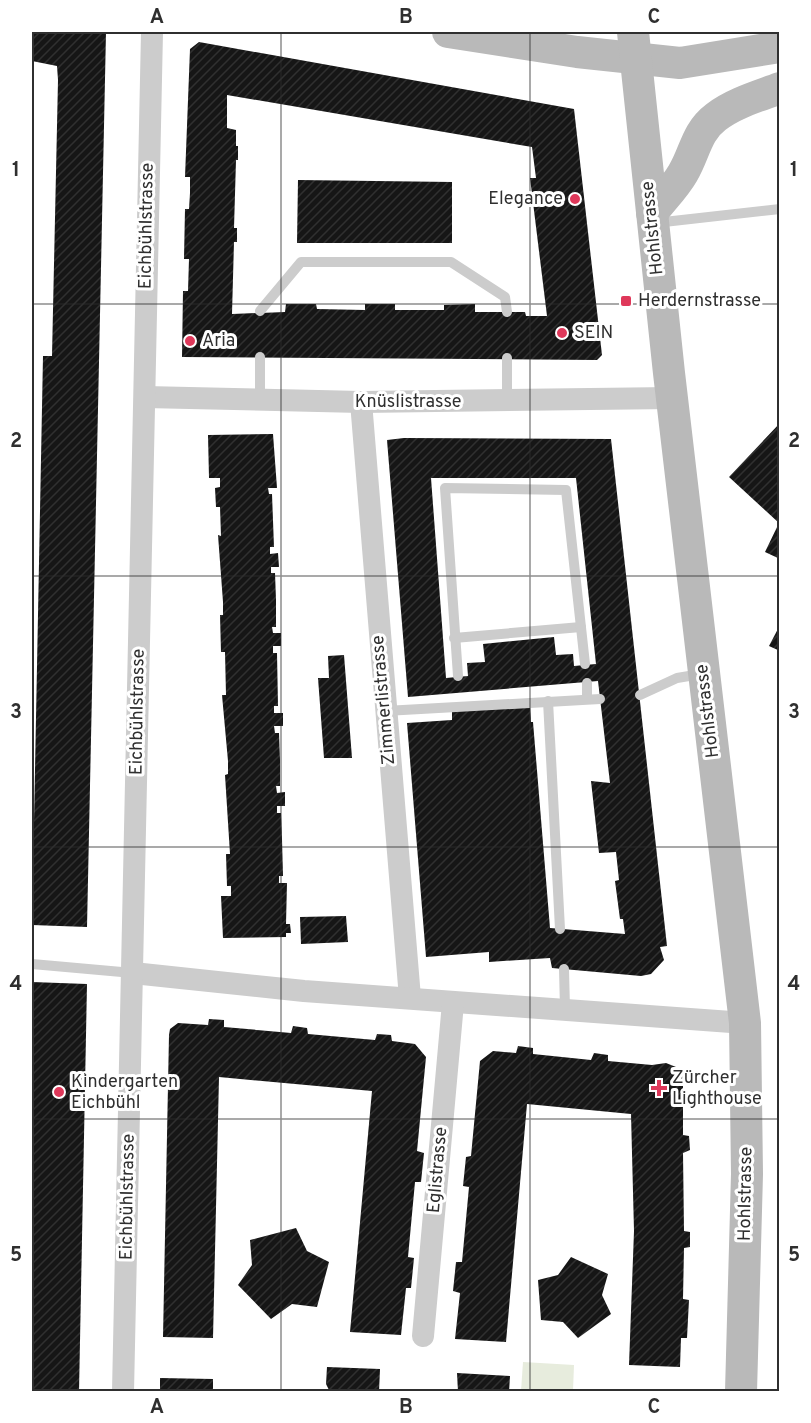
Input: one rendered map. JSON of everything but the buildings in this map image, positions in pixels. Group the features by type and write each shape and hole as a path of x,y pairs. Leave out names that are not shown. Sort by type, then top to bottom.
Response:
{"street":[{"name":"Eichbühlstrasse","path":"123,1392 152,32"},
{"path":"448,32 635,45 680,63 780,47"},
{"name":"Hohlstrasse","path":"635,45 672,398 745,1023 747,1174 741,1392"},
{"path":"652,218 684,172 702,130 716,117 733,107 780,88"},
{"name":"Knüslistrasse","path":"144,398 361,402 672,398"},
{"name":"Zimmerlistrasse","path":"361,402 410,998"},
{"path":"133,973 304,992 745,1023"},
{"name":"Eglistrasse","path":"423,1336 453,1004"}],"lane":[{"path":"652,218 780,210"},
{"path":"260,311 301,262 451,262 505,297 507,312"},
{"path":"260,357 260,400"},
{"path":"507,358 517,401"},
{"path":"458,676 445,488 566,490 585,664"},
{"path":"454,638 580,627"},
{"path":"640,695 677,678 704,674"},
{"path":"587,683 587,698"},
{"path":"385,711 459,700 600,699"},
{"path":"548,701 560,929"},
{"path":"32,964 133,973"},
{"path":"564,969 564,1009"}],"shaded area":[{"path":"523,1362 574,1365 573,1391 521,1391"}],"place":[{"name":"Elegance","path":"575,199"},
{"name":"Herdernstrasse","path":"626,301"},
{"name":"SEIN","path":"562,333"},
{"name":"Aria","path":"190,341"},
{"name":"Zürcher Lighthouse","path":"659,1088"},
{"name":"Kindergarten Eichbühl","path":"59,1092"}]}
